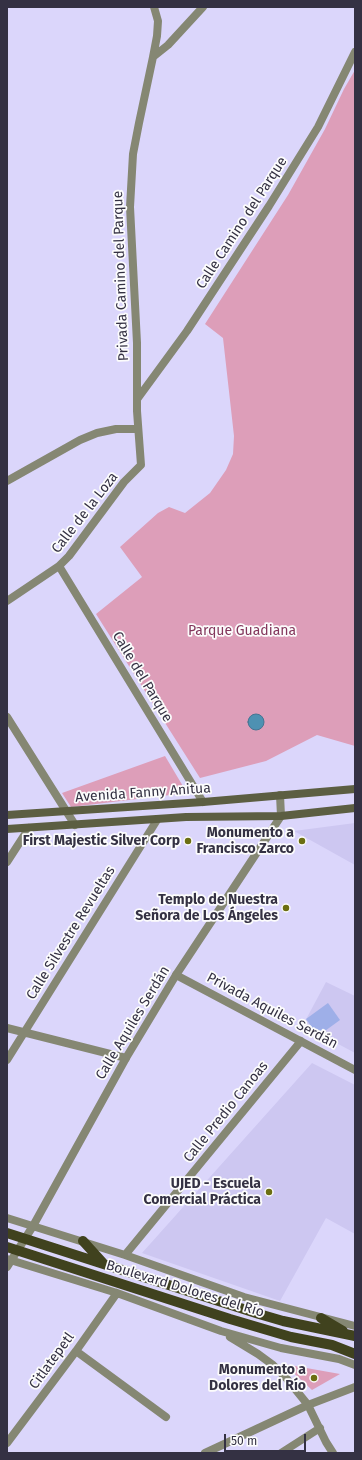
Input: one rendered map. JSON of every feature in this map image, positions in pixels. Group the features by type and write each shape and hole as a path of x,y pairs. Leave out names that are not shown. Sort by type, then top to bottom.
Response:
{"main road":[{"name":"Avenida Fanny Anitua","path":"7,815 203,802 355,789"},
{"path":"186,817 197,812 203,802"},
{"name":"Avenida Fanny Anitua","path":"7,829 186,817 281,816 355,808"},
{"name":"Boulevard Dolores del Río","path":"7,1234 283,1321 353,1333"},
{"path":"82,1241 105,1264"},
{"name":"Boulevard Dolores del Río","path":"7,1247 230,1319 292,1337 332,1345 355,1354"},
{"path":"321,1318 353,1333"}],"street":[{"name":"Privada Camino del Parque","path":"138,398 137,343 130,207 133,154 157,36 158,21 154,7"},
{"path":"153,57 168,45 203,7"},
{"name":"Calle Camino del Parque","path":"138,398 187,331 269,206 318,127 354,53"},
{"path":"7,481 97,432 116,429 138,429 138,398"},
{"name":"Calle de la Loza","path":"7,601 59,566 69,556 124,482 141,465 138,429"},
{"name":"Calle del Parque","path":"59,566 203,802"},
{"path":"7,717 75,825"},
{"path":"280,795 281,816"},
{"name":"Calle Aquiles Serdán","path":"8,1262 18,1251 33,1226 126,1058 176,974 281,816"},
{"name":"Calle Silvestre Revueltas","path":"7,1060 157,820"},
{"path":"7,862 29,828"},
{"name":"Privada Aquiles Serdán","path":"176,974 355,1070"},
{"path":"7,1028 126,1058"},
{"name":"Calle Predio Canoas","path":"125,1255 301,1041"},
{"path":"7,1218 125,1255 244,1297 321,1318"},
{"path":"8,1262 117,1293 221,1331 281,1348 339,1359 355,1365"},
{"name":"Citlatepetl","path":"7,1444 117,1293"},
{"path":"221,1331 273,1365 288,1379 308,1405 333,1453"},
{"path":"76,1351 166,1417"},
{"path":"205,1453 308,1405 355,1387"},
{"path":"281,1453 320,1428"}],"shaded area":[{"path":"355,823 355,865 294,831"},
{"path":"326,982 355,996 355,1053 303,1025"},
{"name":"UJED - Escuela Comercial Práctica","path":"312,1063 355,1085 355,1234 326,1218 280,1301 142,1253"}],"green space":[{"name":"Parque Guadiana","path":"355,70 355,746 317,735 266,761 200,778 96,614 142,577 120,547 158,513 169,507 185,513 210,493 226,470 233,454 234,436 223,338 205,324 288,195 325,129"},
{"path":"165,756 187,793 71,807 62,793"},
{"path":"284,1364 340,1374 312,1390"}],"water":[{"path":"253,714 259,714 264,719 262,728 259,730 253,730 248,725 248,719"}],"building":[{"path":"328,1003 340,1020 318,1036 306,1019"}],"place":[{"name":"First Majestic Silver Corp","path":"188,841"},
{"name":"Monumento a Francisco Zarco","path":"302,841"},
{"name":"Templo de Nuestra Señora de Los Ángeles","path":"286,908"},
{"name":"UJED - Escuela Comercial Práctica","path":"269,1192"},
{"name":"Monumento a Dolores del Río","path":"314,1378"}]}
